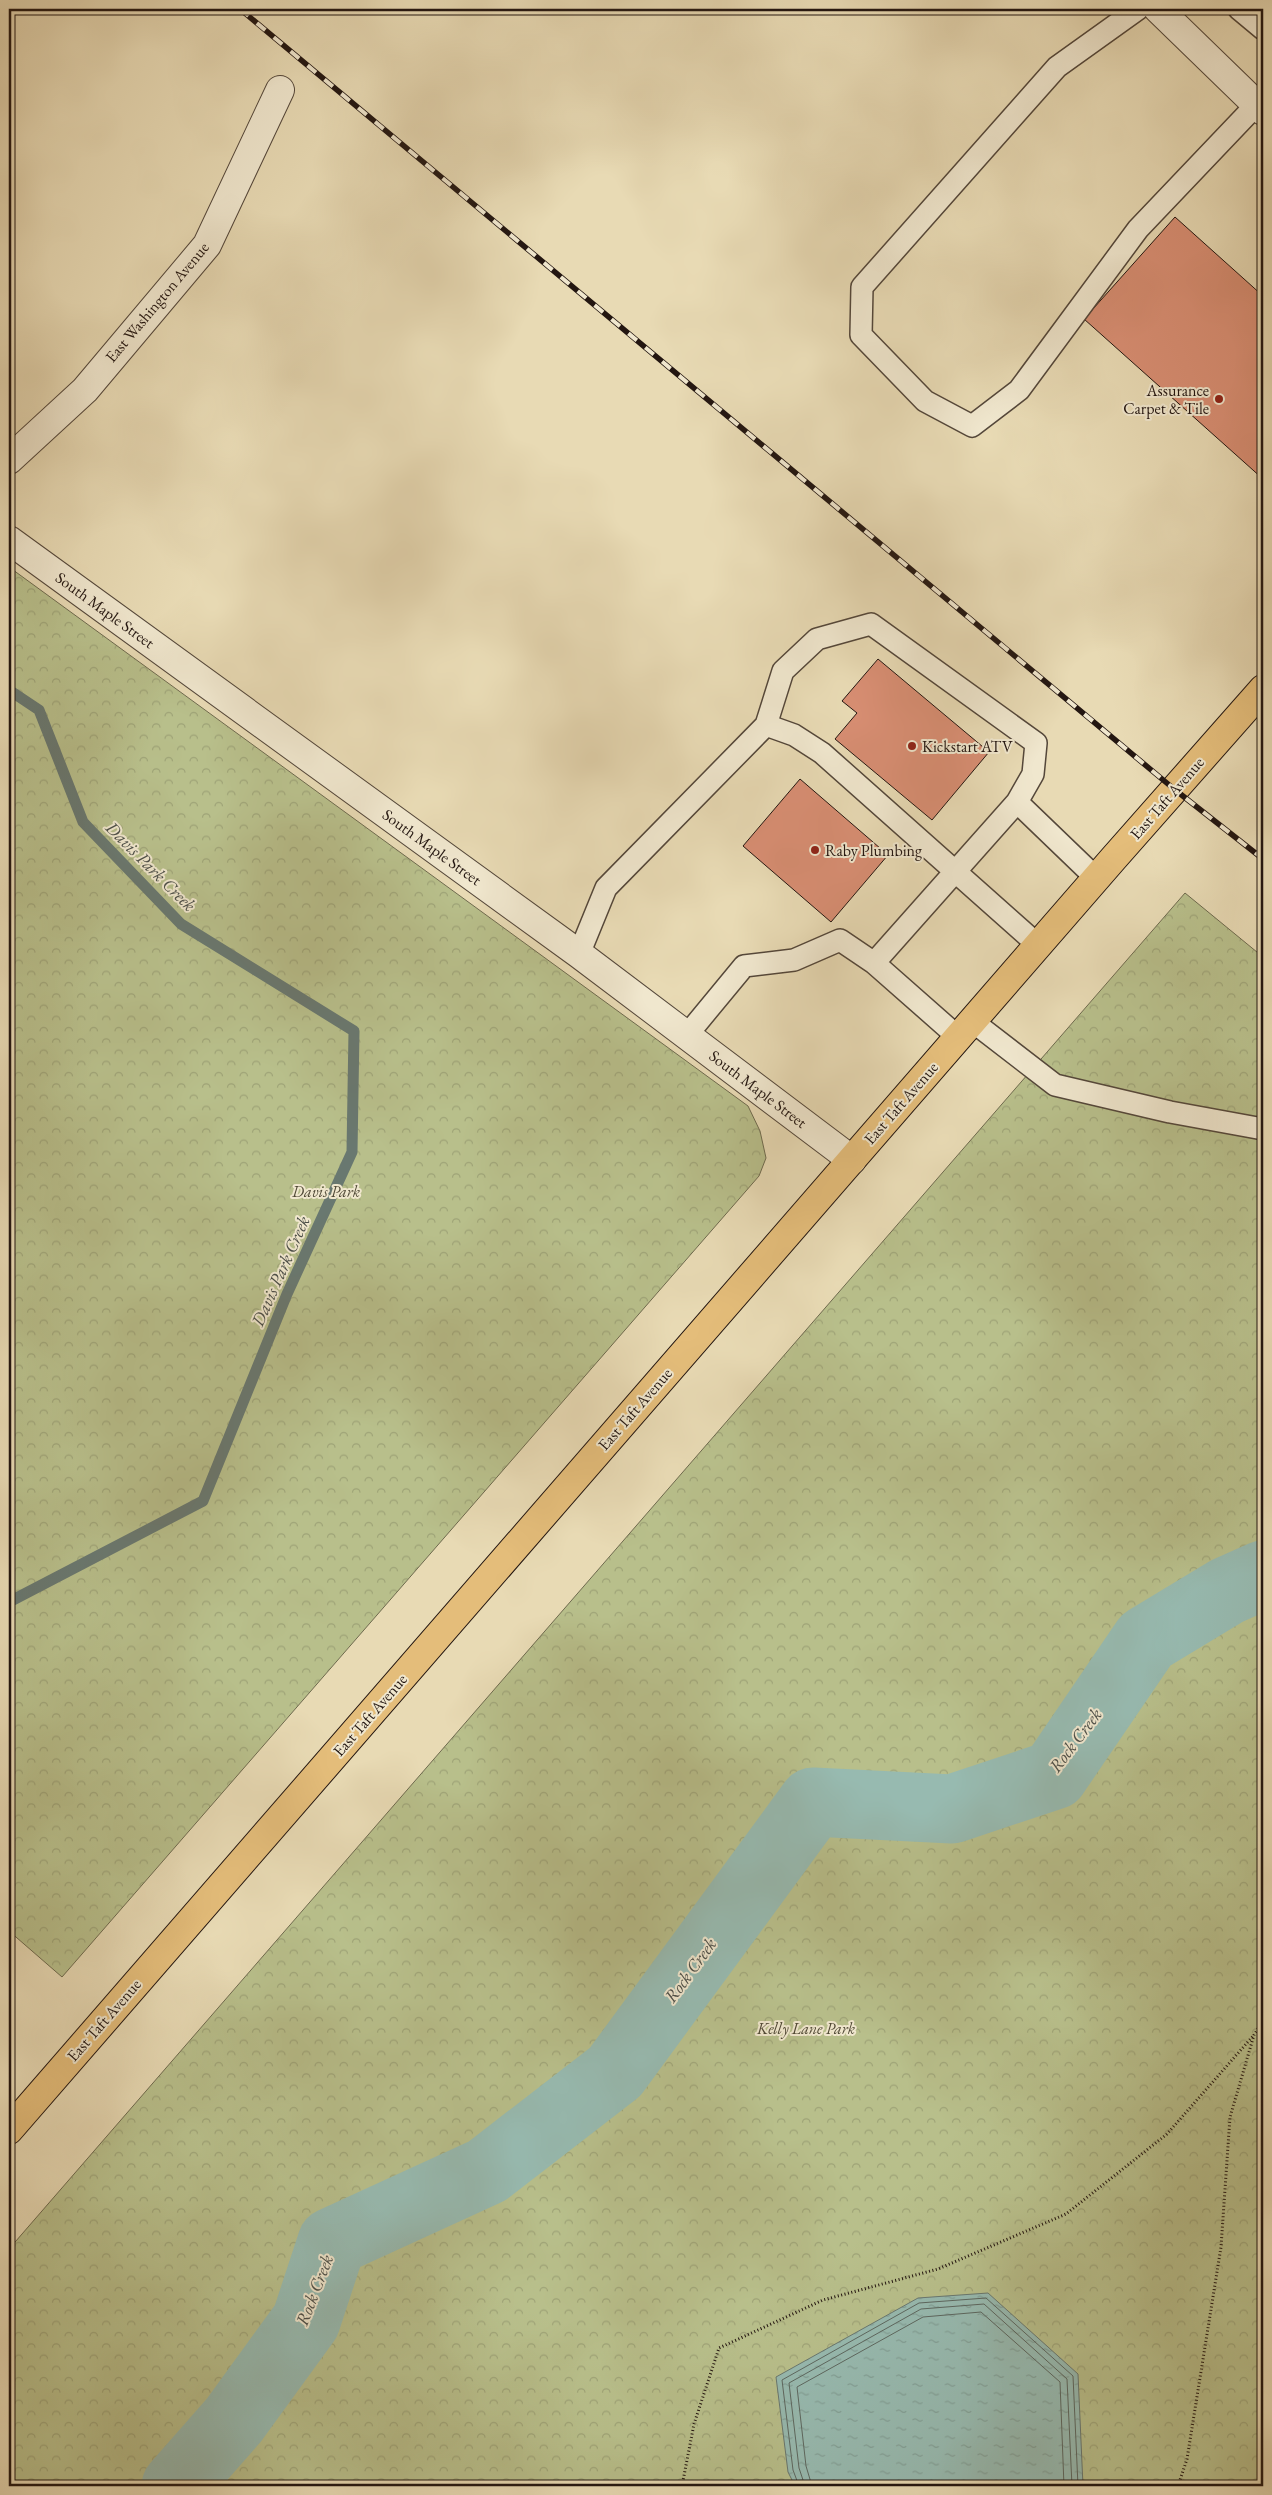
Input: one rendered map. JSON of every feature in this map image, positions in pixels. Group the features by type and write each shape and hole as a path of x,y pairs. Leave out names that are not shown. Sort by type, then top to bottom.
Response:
{"main road":[{"name":"East Taft Avenue","path":"9,2130 1096,878 1263,689"}],"street":[{"path":"1169,12 1260,108"},
{"name":"East Washington Avenue","path":"9,460 85,390 207,245 280,90"},
{"name":"South Maple Street","path":"9,540 579,954 852,1160"}],"lane":[{"path":"1138,9 1057,67 862,287 861,335 925,401 972,426 1018,390 1138,229 1260,108"},
{"path":"1239,9 1263,29"},
{"path":"579,954 606,888 766,725 783,671 817,639 871,624 1036,743 1033,774 1017,802 874,963"},
{"path":"766,725 794,735 822,753 1038,945"},
{"path":"1017,802 1096,878"},
{"path":"687,1035 744,966 794,960 840,940 965,1029 1055,1086 1170,1112 1263,1129"}],"path":[{"path":"682,2486 694,2424 719,2348 824,2300 938,2269 1066,2214 1167,2134 1254,2035 1263,2021"},
{"path":"1178,2486 1187,2459 1221,2248 1230,2117 1254,2035"}],"green space":[{"name":"Davis Park","path":"9,567 748,1106 760,1131 766,1158 759,1176 62,1977 9,1931"},
{"name":"Kelly Lane Park","path":"1185,893 1263,957 1263,2486 9,2486 9,2249"}],"water":[{"path":"988,2293 1078,2374 1083,2486 795,2486 788,2472 776,2377 918,2298"}],"building":[{"name":"Assurance Carpet & Tile","path":"1175,217 1263,296 1263,479 1084,319"},
{"name":"Kickstart ATV","path":"878,659 989,752 932,820 835,739 857,713 842,701"},
{"name":"Raby Plumbing","path":"800,779 888,855 831,922 743,846"}],"waterway":[{"name":"Davis Park Creek","path":"9,690 39,710 83,822 181,924 354,1031 352,1152 287,1294 203,1501 9,1602"},
{"name":"Rock Creek","path":"176,2486 234,2420 306,2321 332,2242 487,2171 615,2072 813,1802 952,1809 1054,1775 1146,1640 1227,1591 1263,1575"}],"railway":[{"path":"240,9 1174,789 1263,859"}],"place":[{"name":"Assurance Carpet & Tile","path":"1219,399"},
{"name":"Kickstart ATV","path":"912,746"},
{"name":"Raby Plumbing","path":"815,850"}]}
